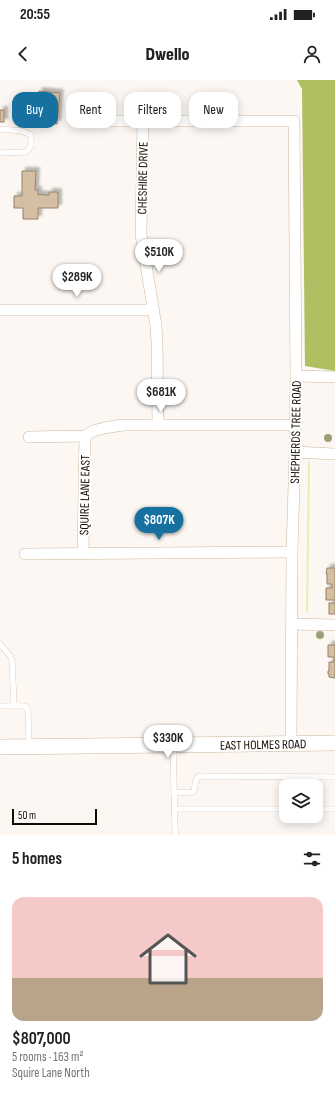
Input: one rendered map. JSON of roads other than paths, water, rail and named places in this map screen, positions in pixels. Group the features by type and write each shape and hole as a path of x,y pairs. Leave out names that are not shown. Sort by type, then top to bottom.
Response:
{"main road":[{"name":"EAST HOLMES ROAD","path":"0,747 335,743"}],"street":[{"name":"SHEPHERDS TREE ROAD","path":"181,121 294,121 296,376 292,552 291,744"},
{"name":"CHESHIRE DRIVE","path":"143,128 141,234 157,342 158,425"},
{"path":"0,310 153,310"},
{"path":"296,376 335,377"},
{"path":"30,437 85,436 93,431 113,426 295,425"},
{"name":"SQUIRE LANE EAST","path":"82,553 85,436"},
{"path":"295,452 335,454"},
{"path":"25,554 292,552"},
{"path":"292,624 335,625"}],"lane":[{"path":"0,129 22,131 31,136 31,146 26,152 0,153"},
{"path":"0,644 12,661 14,704 17,706"},
{"path":"0,706 25,706 28,710 28,747"},
{"path":"173,745 176,835"},
{"path":"174,793 193,792 195,789 196,779 199,776 335,777"},
{"path":"174,809 279,809"},
{"path":"323,809 335,809"}]}
